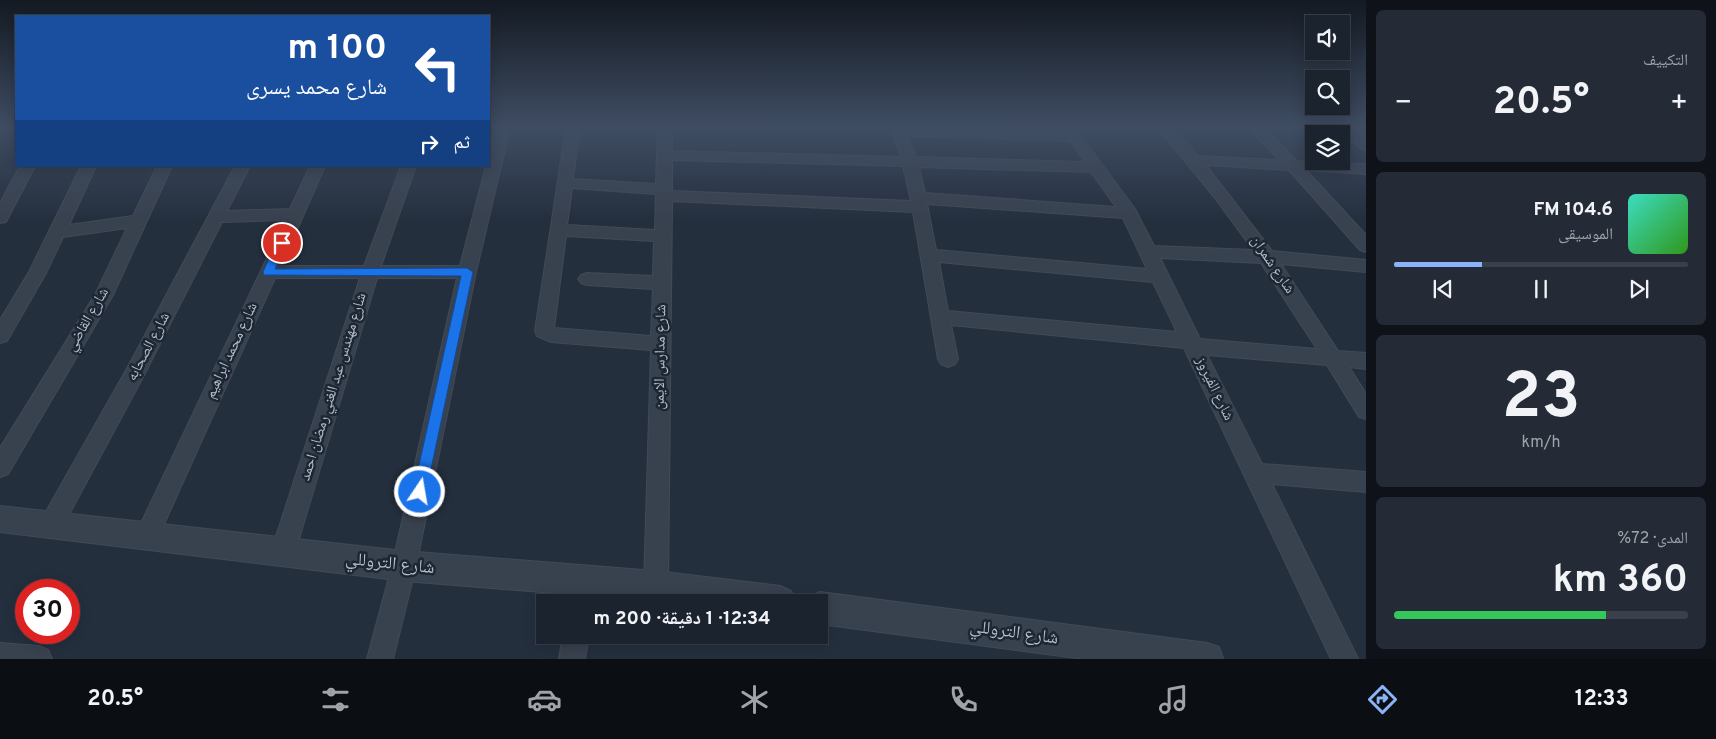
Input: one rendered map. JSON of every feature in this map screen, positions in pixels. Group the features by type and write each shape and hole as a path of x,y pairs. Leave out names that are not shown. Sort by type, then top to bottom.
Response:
{"street":[{"path":"380,659 404,566 467,272 495,159"},
{"path":"569,159 544,330 546,334 661,344"},
{"name":"شارع مدارس الايمن","path":"656,586 664,159"},
{"path":"796,159 1096,167"},
{"path":"909,159 919,202 948,359"},
{"name":"شارع الفيروز","path":"1090,159 1129,213 1344,659"},
{"path":"1288,159 1366,246"},
{"path":"1194,160 1366,169"},
{"name":"شارع شمران","path":"1194,160 1268,257 1366,411"},
{"path":"0,218 27,167"},
{"path":"0,336 37,273 89,167"},
{"name":"شارع القاضي","path":"0,467 104,295 165,167"},
{"name":"شارع الصحابه","path":"51,525 218,217 243,167"},
{"name":"شارع محمد ابراهيم","path":"148,536 318,167"},
{"name":"شارع مهندس عبد الغني رمضان احمد","path":"283,552 370,273 408,167"},
{"path":"565,184 664,193 919,202 1129,213"},
{"path":"218,217 295,214"},
{"path":"57,232 138,221"},
{"path":"558,230 663,236"},
{"path":"1148,252 1268,257 1366,266"},
{"path":"928,255 1159,276"},
{"path":"268,272 467,272"},
{"path":"587,279 662,283"},
{"path":"940,317 1366,361"},
{"path":"1255,473 1366,482"},
{"name":"شارع التروللي","path":"0,519 404,566 584,592 656,586 718,594"},
{"name":"شارع التروللي","path":"828,609 1101,652 1208,659"},
{"path":"572,659 574,644"},
{"path":"0,656 39,659"}],"route":[{"path":"282,243 268,272 467,272 420,492"}]}
